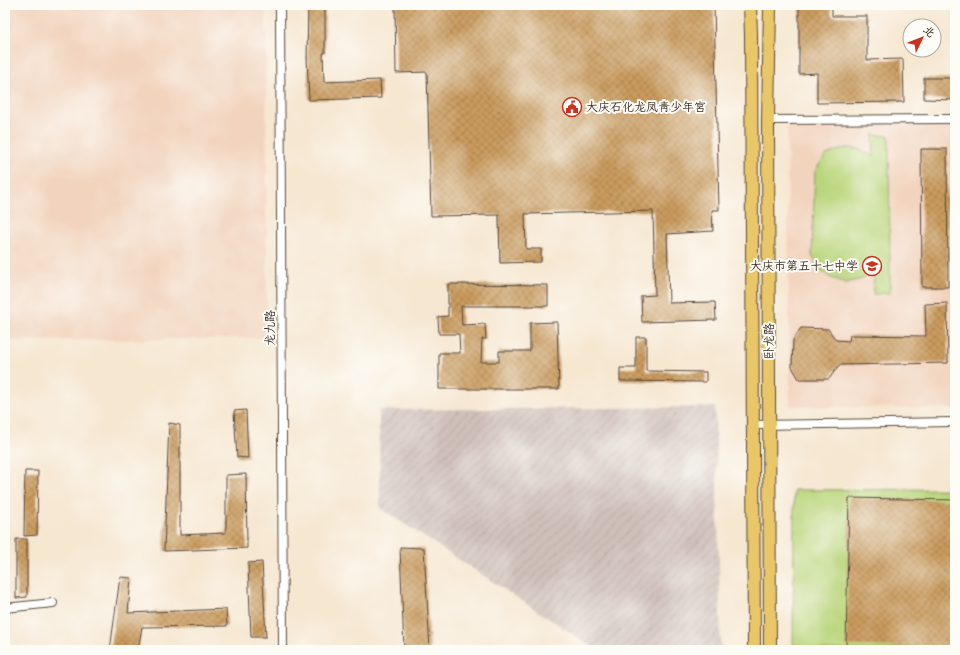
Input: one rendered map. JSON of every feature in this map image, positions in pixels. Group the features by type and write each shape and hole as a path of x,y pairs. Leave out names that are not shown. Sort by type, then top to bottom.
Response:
{"main road":[{"name":"卧龙路","path":"750,5 752,35 754,650"},
{"name":"卧龙路","path":"770,5 768,120 770,650"}],"street":[{"name":"龙九路","path":"280,5 283,650"},
{"path":"768,120 955,119"},
{"path":"753,425 955,422"},
{"path":"5,608 53,603"}],"shaded area":[{"path":"5,5 266,5 267,338 5,341"},
{"name":"大庆市第五十七中学","path":"787,122 955,126 955,409 790,406"},
{"path":"715,407 721,650 597,650 380,508 379,410"}],"green space":[{"path":"873,135 889,136 890,293 873,294 874,272 862,279 846,283 829,277 819,268 812,255 815,171 826,155 845,148 860,149 874,157"},
{"path":"955,489 955,650 793,650 794,490"}],"building":[{"path":"308,5 325,5 325,53 323,53 324,82 380,80 381,98 309,100 307,58"},
{"name":"大庆石化龙凤青少年宫","path":"395,5 714,5 719,210 712,210 713,231 667,234 669,303 715,302 716,320 642,322 641,296 655,295 653,211 525,214 526,249 541,249 541,262 500,263 499,215 431,216 427,72 396,73"},
{"path":"799,5 832,5 832,16 867,16 867,60 903,59 904,102 817,103 817,73 799,74"},
{"path":"924,78 955,78 955,100 924,99"},
{"path":"921,149 947,149 948,287 922,287"},
{"path":"448,284 548,285 548,306 461,306 462,325 485,324 486,339 482,339 481,362 499,362 499,351 530,351 530,323 557,322 559,389 439,389 439,353 460,353 459,334 439,334 438,317 448,316"},
{"path":"947,303 948,363 839,365 829,379 799,379 792,367 793,340 801,328 828,329 836,340 849,341 850,335 926,336 925,304"},
{"path":"636,337 646,337 646,371 706,372 706,382 620,381 620,368 636,368"},
{"path":"246,410 248,458 237,457 234,411"},
{"path":"169,423 180,425 180,535 226,533 226,475 246,474 247,548 164,551"},
{"path":"25,471 38,471 37,535 24,536"},
{"path":"849,498 955,500 955,648 846,646"},
{"path":"16,539 27,539 27,597 16,598"},
{"path":"400,547 424,548 430,650 404,650"},
{"path":"262,562 266,637 251,637 248,563"},
{"path":"120,577 131,578 128,613 226,609 227,626 142,627 138,650 110,650"}],"place":[{"name":"大庆石化龙凤青少年宫","path":"572,107"},
{"name":"大庆市第五十七中学","path":"872,266"}]}
